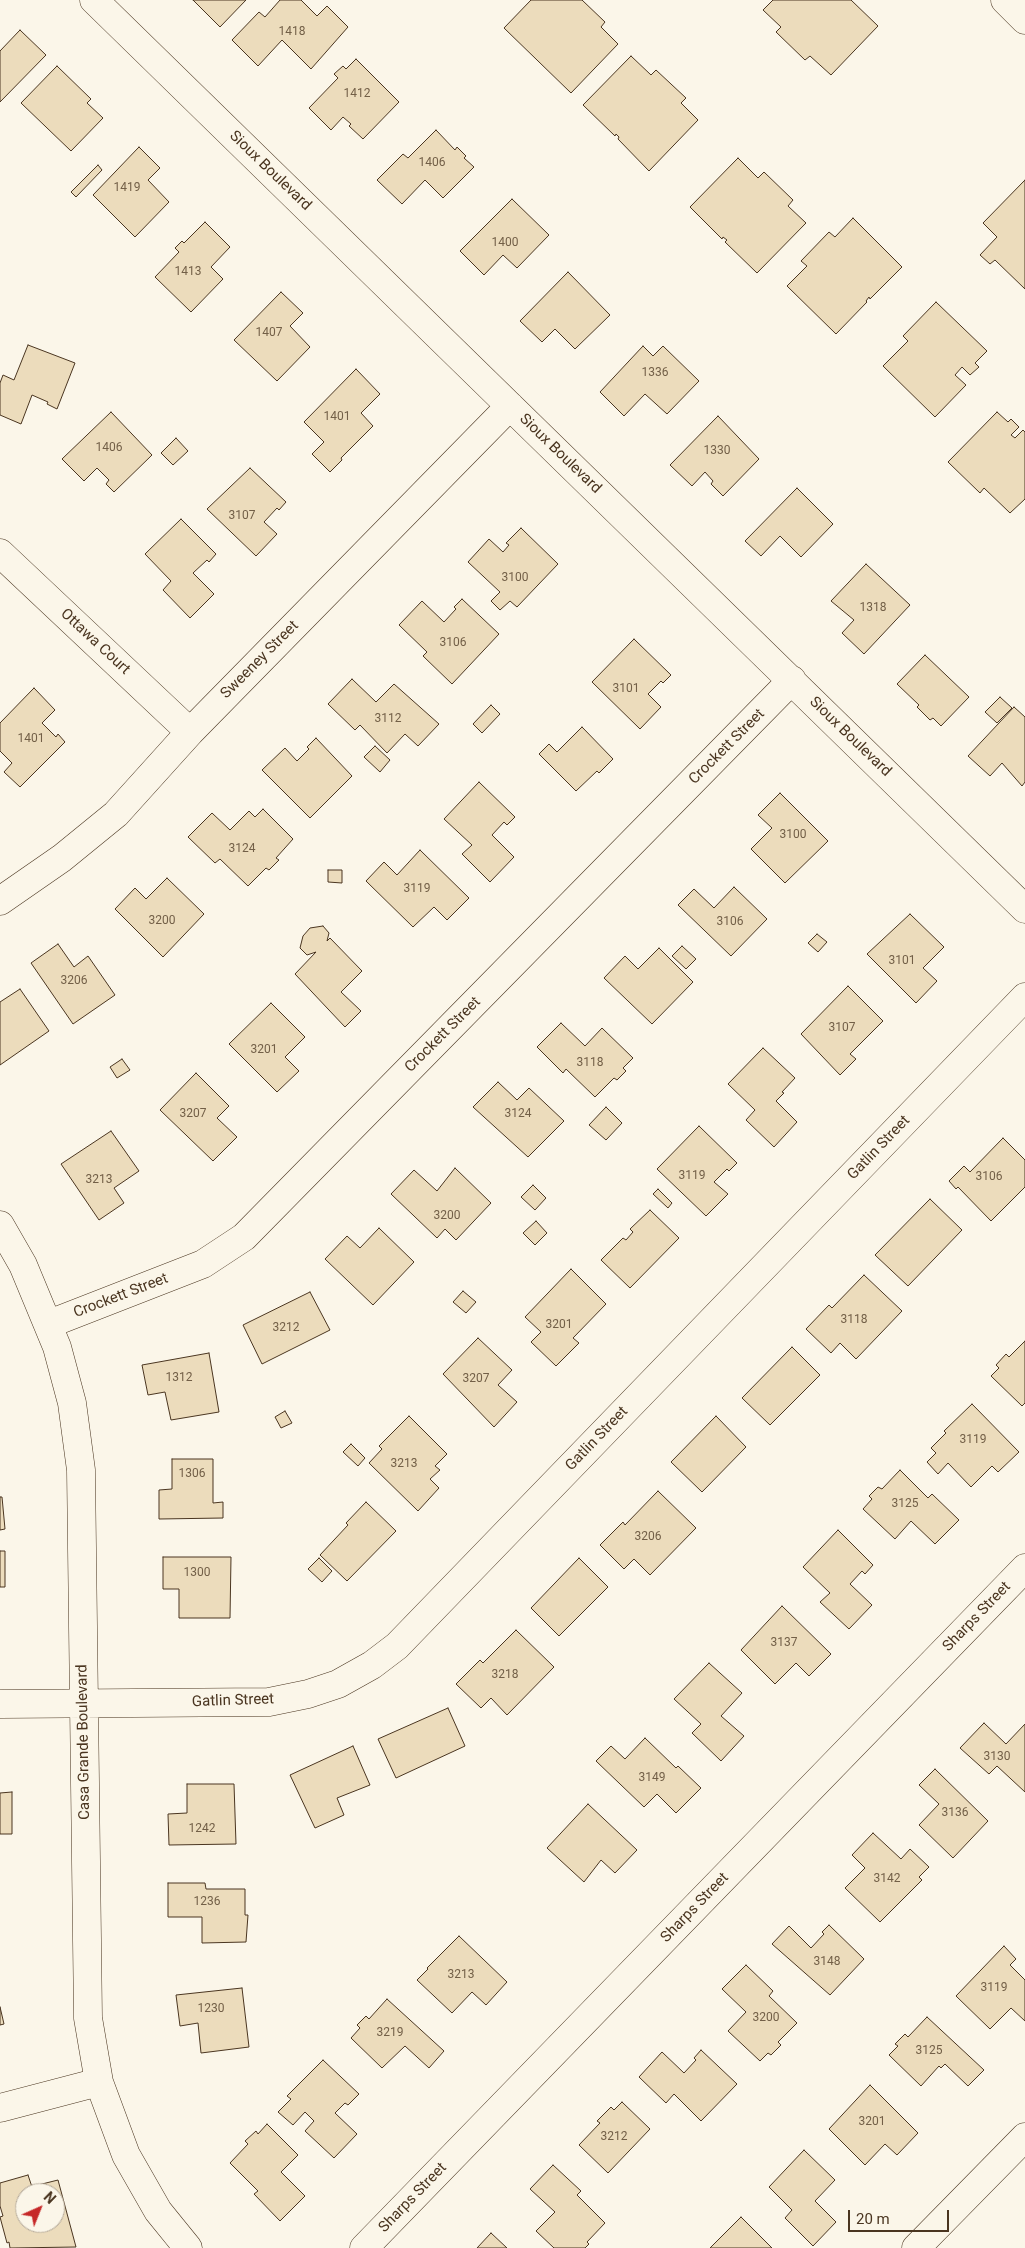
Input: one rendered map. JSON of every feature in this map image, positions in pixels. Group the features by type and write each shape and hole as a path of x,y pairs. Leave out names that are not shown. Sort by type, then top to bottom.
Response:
{"street":[{"name":"Sioux Boulevard","path":"94,0 1025,909"},
{"path":"1005,0 1025,20"},
{"name":"Sweeney Street","path":"0,901 62,858 116,814 190,732 510,406"},
{"name":"Ottawa Court","path":"0,552 190,732"},
{"name":"Crockett Street","path":"48,1324 203,1264 244,1237 792,680"},
{"name":"Gatlin Street","path":"0,1704 269,1702 308,1694 338,1684 372,1665 397,1646 1025,997"},
{"name":"Casa Grande Boulevard","path":"0,1226 23,1266 48,1324 72,1404 81,1470 88,2018 99,2082 126,2155 158,2211 188,2248"},
{"name":"Sharps Street","path":"364,2248 1025,1568"},
{"path":"0,2108 99,2082"},
{"path":"916,2248 1025,2137"}],"building":[{"path":"193,0 246,0 220,27"},
{"path":"280,0 301,0 317,16 327,6 348,27 311,69 282,40 258,66 232,40 259,12 265,17"},
{"path":"531,0 582,0 605,22 601,27 618,44 571,93 504,28"},
{"path":"773,0 851,0 878,26 831,75 810,56 805,60 776,32 781,27 763,10"},
{"path":"20,30 46,55 0,102 0,51"},
{"path":"631,56 651,75 656,70 686,98 681,103 698,120 649,171 618,139 619,137 616,134 615,136 583,105"},
{"path":"356,59 399,102 363,139 349,126 351,124 343,117 331,130 309,108 338,78 334,74 343,66 346,69"},
{"path":"57,66 91,99 87,103 103,118 71,151 21,103"},
{"path":"436,130 455,150 457,147 466,156 464,158 474,167 443,198 425,180 402,204 377,180 403,154 408,158"},
{"path":"139,147 160,168 148,180 169,202 135,237 93,195"},
{"path":"738,158 758,178 764,172 793,200 788,206 806,223 757,273 725,242 727,240 723,237 722,239 690,207"},
{"path":"98,165 102,170 76,197 71,192"},
{"path":"1025,180 1025,289 995,260 990,264 980,255 997,237 983,223"},
{"path":"512,199 549,235 517,268 503,255 484,275 460,251"},
{"path":"853,218 902,267 870,299 869,297 867,302 836,334 787,286 807,266 801,261 829,232 835,237"},
{"path":"205,222 230,247 211,267 223,279 191,312 155,277 179,252 175,248 182,241 184,243"},
{"path":"568,272 610,315 575,349 555,329 542,342 520,321"},
{"path":"281,292 303,313 290,326 310,347 277,381 234,340"},
{"path":"936,302 987,351 975,363 979,367 970,375 962,367 955,375 966,385 935,417 883,366 908,341 903,336"},
{"path":"28,345 75,363 57,409 47,404 48,402 32,395 21,424 0,415 0,383 3,375 14,380"},
{"path":"643,346 653,356 663,346 699,381 667,414 645,394 624,416 600,392"},
{"path":"356,369 380,394 361,413 373,426 341,458 342,460 330,472 312,454 324,442 304,422"},
{"path":"111,412 152,455 114,492 106,484 109,480 97,468 84,481 62,459"},
{"path":"997,412 1008,422 1011,419 1019,427 1011,435 1015,438 1023,430 1025,432 1025,499 1010,513 984,488 980,493 948,462"},
{"path":"718,416 759,459 723,496 711,484 713,481 705,472 692,486 670,465"},
{"path":"176,438 188,451 173,465 161,453"},
{"path":"250,468 286,502 279,510 277,508 264,522 277,534 256,556 207,509"},
{"path":"797,488 833,524 801,557 780,536 761,556 745,541"},
{"path":"181,519 216,554 209,562 207,560 193,573 214,594 190,618 163,590 171,581 145,554"},
{"path":"521,528 558,564 517,607 510,601 500,610 491,601 500,592 468,562 489,539 503,552 509,545 506,543"},
{"path":"866,564 910,605 864,654 842,633 854,620 831,601"},
{"path":"462,599 499,634 452,684 423,656 427,652 399,625 422,601 444,622"},
{"path":"634,639 671,675 663,683 661,681 648,694 661,707 640,729 592,682"},
{"path":"925,655 969,697 941,726 933,718 930,720 917,707 919,705 897,684"},
{"path":"352,679 376,702 394,684 439,724 418,746 405,734 387,753 360,725 355,730 328,704"},
{"path":"34,688 55,710 42,723 56,737 58,734 65,742 20,787 4,772 12,763 0,751 0,723"},
{"path":"1000,697 1012,708 997,723 985,712"},
{"path":"491,705 500,714 482,733 473,724"},
{"path":"1014,707 1025,717 1025,782 1022,786 1002,763 990,776 968,756"},
{"path":"582,727 613,759 576,791 539,754 549,744 557,752"},
{"path":"316,738 352,776 310,818 262,770 285,748 297,761 309,749 307,747"},
{"path":"375,746 390,760 380,772 364,757"},
{"path":"479,782 515,817 507,825 504,822 492,835 514,857 490,882 462,854 472,845 444,819"},
{"path":"780,793 828,841 785,883 751,849 772,828 758,815"},
{"path":"263,809 293,839 276,858 279,860 269,870 266,868 248,886 220,859 215,863 188,837 212,813 230,830 249,811 255,817"},
{"path":"420,850 469,898 447,920 434,907 413,927 366,881 384,862 397,875"},
{"path":"328,870 342,870 342,883 328,882"},
{"path":"167,878 204,914 163,957 115,909 135,888 146,899"},
{"path":"734,887 767,919 731,956 678,905 694,889 714,908"},
{"path":"910,914 944,947 923,968 937,981 916,1003 867,954"},
{"path":"323,926 329,933 327,941 330,938 362,971 341,992 361,1011 345,1027 295,974 316,952 307,955 300,948 303,936 310,928"},
{"path":"817,934 827,942 818,952 808,943"},
{"path":"58,944 74,967 88,956 115,995 73,1024 31,963"},
{"path":"682,946 696,959 686,969 672,956"},
{"path":"659,948 693,982 652,1024 604,978 625,956 638,969"},
{"path":"848,986 883,1021 850,1054 856,1059 840,1075 801,1034"},
{"path":"20,989 49,1031 0,1065 0,1002"},
{"path":"271,1003 305,1037 285,1057 299,1071 277,1092 229,1044"},
{"path":"561,1023 585,1046 602,1028 633,1058 623,1068 626,1071 617,1080 614,1078 595,1097 566,1069 563,1073 537,1047"},
{"path":"763,1048 795,1078 776,1101 797,1122 774,1147 746,1120 755,1110 728,1084"},
{"path":"122,1059 130,1070 117,1078 110,1067"},
{"path":"196,1073 229,1106 217,1118 237,1137 213,1161 160,1110"},
{"path":"498,1082 517,1100 529,1088 564,1121 528,1157 473,1107"},
{"path":"606,1107 622,1123 606,1140 589,1125"},
{"path":"699,1126 737,1163 729,1171 727,1169 714,1182 728,1194 706,1216 657,1169"},
{"path":"111,1131 139,1171 114,1188 124,1203 99,1220 61,1164"},
{"path":"1003,1138 1025,1160 1025,1187 991,1221 958,1187 956,1189 949,1181 964,1166 970,1172"},
{"path":"455,1168 491,1203 456,1240 445,1229 437,1238 391,1194 414,1170 437,1191"},
{"path":"533,1185 546,1198 535,1210 521,1197"},
{"path":"658,1189 672,1203 668,1208 653,1194"},
{"path":"930,1199 962,1230 908,1286 875,1255"},
{"path":"650,1210 679,1238 630,1288 601,1260 623,1238 626,1240 633,1232 630,1229"},
{"path":"536,1221 547,1233 535,1245 523,1233"},
{"path":"379,1228 414,1262 373,1305 325,1259 347,1236 360,1248"},
{"path":"571,1269 606,1304 573,1338 579,1343 556,1366 531,1342 541,1332 525,1317"},
{"path":"864,1275 902,1311 856,1359 840,1343 831,1353 806,1329 829,1305 832,1308"},
{"path":"463,1291 476,1302 466,1313 453,1302"},
{"path":"310,1292 330,1330 262,1364 243,1325"},
{"path":"478,1338 512,1370 498,1385 517,1402 494,1427 443,1374"},
{"path":"1025,1341 1025,1403 1022,1406 991,1376 999,1368 996,1365 1006,1354 1009,1357"},
{"path":"792,1347 820,1375 770,1425 742,1398"},
{"path":"209,1353 219,1412 171,1420 165,1392 148,1395 142,1365"},
{"path":"972,1404 1019,1452 998,1472 992,1466 971,1487 948,1463 938,1474 927,1462 936,1453 931,1448 946,1433 944,1431"},
{"path":"285,1411 292,1423 281,1428 275,1417"},
{"path":"409,1416 447,1454 435,1466 440,1470 430,1479 439,1488 418,1511 369,1463 382,1449 379,1446"},
{"path":"716,1416 746,1447 702,1492 671,1462"},
{"path":"351,1444 365,1458 358,1466 343,1452"},
{"path":"172,1459 213,1459 213,1503 223,1502 223,1518 159,1519 159,1490 172,1489"},
{"path":"900,1470 928,1498 932,1494 959,1520 935,1544 911,1521 895,1539 863,1509 872,1499 869,1496 878,1487 882,1489"},
{"path":"658,1491 696,1528 650,1575 634,1559 624,1569 600,1545 623,1522 625,1525"},
{"path":"0,1497 2,1497 5,1529 0,1530"},
{"path":"366,1502 396,1531 347,1581 320,1555"},
{"path":"838,1530 873,1565 865,1574 862,1571 850,1584 872,1605 849,1629 820,1602 830,1593 803,1567"},
{"path":"0,1551 5,1551 5,1587 0,1587"},
{"path":"163,1557 231,1557 230,1618 179,1618 179,1589 163,1589"},
{"path":"319,1558 332,1571 322,1582 308,1569"},
{"path":"579,1558 608,1587 559,1636 531,1608"},
{"path":"782,1606 831,1654 809,1676 796,1663 775,1684 741,1650"},
{"path":"516,1630 554,1667 507,1715 491,1698 481,1708 456,1684 480,1660 483,1663"},
{"path":"709,1663 742,1693 721,1716 744,1736 721,1761 692,1733 701,1724 674,1699"},
{"path":"448,1708 465,1746 396,1778 378,1739"},
{"path":"984,1723 1006,1744 1025,1724 1025,1792 997,1766 989,1774 960,1748"},
{"path":"645,1738 676,1768 678,1766 701,1788 676,1813 657,1794 644,1807 596,1761 611,1746 625,1759"},
{"path":"353,1746 370,1785 337,1798 344,1815 315,1828 290,1775"},
{"path":"935,1769 988,1821 953,1858 919,1825 939,1804 919,1785"},
{"path":"187,1784 234,1784 236,1844 169,1845 168,1814 187,1813"},
{"path":"12,1792 12,1834 0,1834 0,1793"},
{"path":"588,1804 637,1850 615,1873 601,1860 584,1882 547,1848"},
{"path":"873,1833 901,1859 910,1849 929,1867 919,1877 922,1880 880,1922 845,1888 865,1868 852,1855"},
{"path":"168,1883 205,1883 206,1889 245,1889 245,1915 248,1915 246,1942 202,1943 202,1917 168,1917"},
{"path":"829,1925 864,1959 830,1995 772,1944 789,1926 811,1948 824,1934 822,1932"},
{"path":"459,1936 507,1982 486,2005 472,1992 452,2013 417,1980"},
{"path":"1004,1946 1016,1959 1010,1965 1025,1980 1025,2021 1011,2008 990,2029 956,1996"},
{"path":"746,1965 773,1991 769,1996 797,2023 778,2042 781,2045 771,2055 768,2053 760,2061 728,2031 746,2012 722,1989"},
{"path":"242,1988 249,2047 201,2053 198,2023 180,2026 176,1995"},
{"path":"387,1999 444,2051 429,2068 405,2046 382,2068 351,2038 360,2028 357,2025 366,2016 369,2019"},
{"path":"0,2007 4,2024 0,2025"},
{"path":"927,2017 984,2070 968,2086 945,2064 941,2068 939,2066 921,2086 889,2055 898,2046 895,2044 905,2034 908,2037"},
{"path":"701,2050 737,2084 701,2121 674,2094 666,2103 639,2077 662,2052 684,2073 696,2060 694,2058"},
{"path":"323,2060 359,2094 348,2105 345,2103 335,2113 357,2134 334,2158 305,2131 314,2121 305,2112 293,2125 278,2112 291,2099 287,2096"},
{"path":"870,2085 918,2133 897,2155 885,2144 865,2165 829,2129"},
{"path":"622,2102 650,2129 608,2173 579,2145 600,2123 597,2121 611,2107 614,2110"},
{"path":"267,2124 298,2155 281,2172 305,2196 280,2221 254,2194 258,2191 230,2163 248,2144 245,2141 256,2131 258,2134"},
{"path":"804,2150 835,2180 815,2201 836,2222 813,2246 785,2218 792,2210 769,2187"},
{"path":"553,2165 581,2191 577,2195 605,2223 587,2242 589,2244 585,2248 554,2248 536,2231 555,2212 530,2189"},
{"path":"28,2175 31,2183 15,2183 15,2233 65,2233 65,2206 76,2247 10,2248 0,2217 3,2216 0,2206 0,2183"},
{"path":"58,2180 59,2183 46,2183"},
{"path":"741,2217 772,2248 710,2248"},
{"path":"491,2233 507,2248 477,2248"}]}
